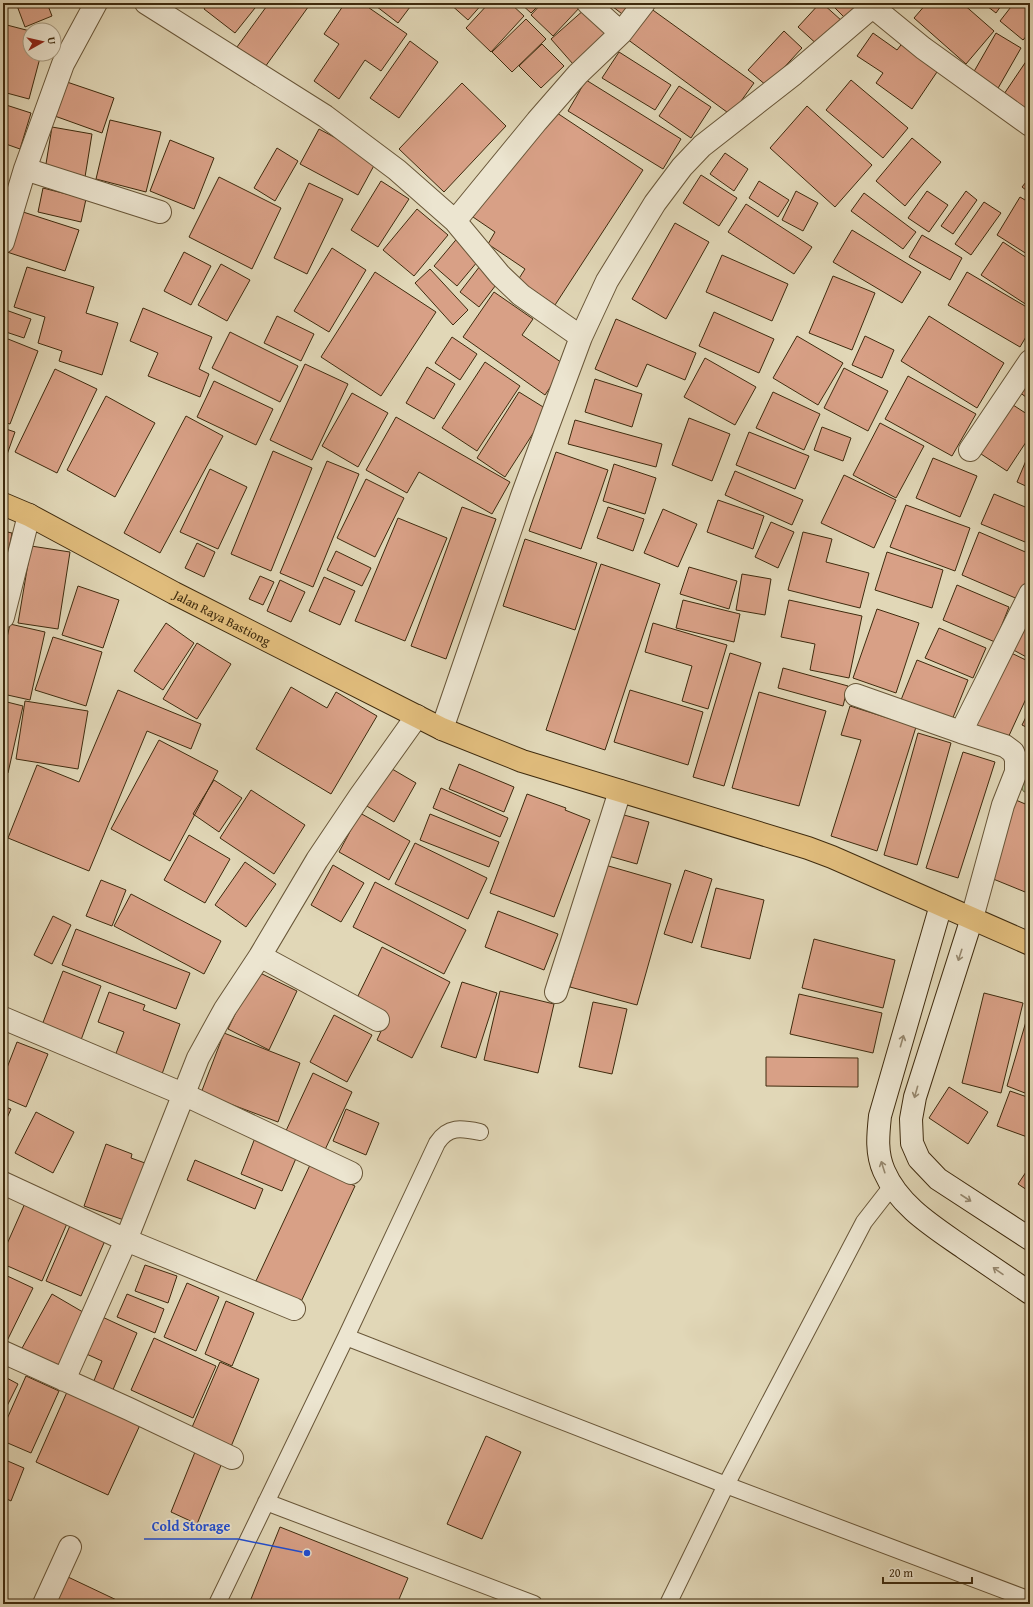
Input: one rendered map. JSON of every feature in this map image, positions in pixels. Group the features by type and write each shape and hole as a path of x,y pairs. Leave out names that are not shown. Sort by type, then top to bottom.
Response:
{"highway":[{"name":"Jalan Raya Bastiong","path":"3,504 29,515 174,593 442,729 522,761 808,848 832,857 1030,944"}],"street":[{"path":"3,242 24,169 63,64 96,3"},
{"path":"146,3 348,131 397,170 455,221 500,275 521,295 581,337"},
{"path":"588,3 621,33"},
{"path":"455,221 537,121 578,74 621,33 644,3"},
{"path":"442,729 522,496 581,337 607,281 655,203 682,167 702,146 794,74 873,4 923,48 1030,124"},
{"path":"24,169 160,212"},
{"path":"970,450 1030,361"},
{"path":"3,617 29,515"},
{"path":"961,732 1030,594"},
{"path":"856,695 1005,746 1013,752 1016,759 1016,772 1004,805 972,918 915,1097 911,1119 912,1143 919,1159 938,1179 1030,1239"},
{"path":"64,1380 126,1240 198,1058 225,1009 260,956 297,892 348,814 417,716"},
{"path":"556,992 620,791"},
{"path":"941,905 880,1116 877,1147 883,1170 892,1186 909,1206 925,1220 1030,1293"},
{"path":"260,956 378,1020"},
{"path":"3,1018 183,1094 351,1173"},
{"path":"3,1183 126,1240 294,1309"},
{"path":"3,1352 232,1458"},
{"path":"44,1604 70,1546"}],"lane":[{"path":"217,1604 346,1338 437,1144 443,1135 452,1130 462,1128 480,1132"},
{"path":"668,1604 726,1485 864,1222 892,1186"},
{"path":"346,1338 726,1485 1030,1600"},
{"path":"266,1502 534,1604"}],"green space":[{"path":"1030,774 1030,795 1023,791 1021,784"}],"building":[{"path":"16,3 47,3 52,16 37,22 23,22"},
{"path":"208,3 259,3 235,33 204,9"},
{"path":"269,3 311,3 265,67 237,47"},
{"path":"345,3 362,3 407,34 381,71 365,60 339,99 314,81 339,44 324,34"},
{"path":"372,3 413,3 398,23"},
{"path":"449,3 483,3 468,20"},
{"path":"489,3 510,3 524,16 491,52 466,28"},
{"path":"520,3 541,3 531,13"},
{"path":"542,3 580,3 582,5 553,36 531,15"},
{"path":"608,3 637,3 626,17"},
{"path":"820,3 822,3 842,21 820,47 798,27"},
{"path":"830,3 856,3 860,7 847,20"},
{"path":"927,3 962,3 994,31 966,64 914,18"},
{"path":"983,3 1003,3 996,13"},
{"path":"1014,3 1030,3 1030,32 1023,40 1000,21"},
{"path":"650,8 754,83 731,115 627,39"},
{"path":"585,9 607,34 573,64 551,39"},
{"path":"526,19 546,39 512,72 492,52"},
{"path":"3,24 22,29 22,62 39,62 29,99 3,92"},
{"path":"784,31 802,48 767,86 748,70"},
{"path":"873,33 897,50 904,41 941,66 912,109 876,83 883,73 857,56"},
{"path":"996,33 1021,48 997,90 972,75"},
{"path":"410,41 438,62 399,118 370,98"},
{"path":"542,44 564,66 541,88 519,66"},
{"path":"619,52 671,85 655,110 602,78"},
{"path":"1027,60 1030,62 1030,117 1002,97"},
{"path":"586,80 681,139 663,169 568,111"},
{"path":"851,80 908,128 883,158 826,110"},
{"path":"64,81 114,98 102,133 52,115"},
{"path":"462,83 506,126 444,192 399,149"},
{"path":"679,86 711,107 691,138 659,116"},
{"path":"3,104 31,113 20,149 3,143"},
{"path":"807,106 872,165 835,207 770,148"},
{"path":"551,109 643,170 555,305 518,280 525,269 488,244 495,232 473,217 507,165 512,169"},
{"path":"110,120 161,132 146,192 96,179"},
{"path":"52,127 92,134 85,177 45,170"},
{"path":"319,129 377,160 358,195 300,164"},
{"path":"912,138 941,162 905,206 876,181"},
{"path":"170,140 214,158 194,209 150,191"},
{"path":"277,148 298,161 275,201 254,188"},
{"path":"725,153 748,169 734,191 710,174"},
{"path":"701,175 737,198 719,226 683,203"},
{"path":"219,177 281,208 252,269 189,237"},
{"path":"1030,177 1030,193 1022,187"},
{"path":"381,181 409,199 378,247 351,230"},
{"path":"759,181 789,200 778,217 749,198"},
{"path":"309,183 343,199 307,274 274,258"},
{"path":"43,188 86,199 81,222 38,212"},
{"path":"796,191 818,203 803,231 782,220"},
{"path":"927,191 948,205 929,232 908,218"},
{"path":"966,191 977,200 953,234 941,226"},
{"path":"864,193 916,232 903,249 851,211"},
{"path":"1020,197 1030,203 1030,256 997,235"},
{"path":"984,202 1001,213 971,255 955,244"},
{"path":"746,204 812,247 794,274 728,232"},
{"path":"417,209 448,235 414,276 383,250"},
{"path":"20,211 79,230 65,271 7,252"},
{"path":"675,223 709,242 666,319 632,299"},
{"path":"852,230 921,272 902,303 833,262"},
{"path":"460,235 483,255 457,286 434,266"},
{"path":"922,235 962,258 950,280 909,257"},
{"path":"1003,242 1030,260 1030,307 981,275"},
{"path":"332,248 366,270 329,332 294,311"},
{"path":"184,252 211,266 191,305 164,291"},
{"path":"722,255 788,284 772,321 706,292"},
{"path":"221,264 250,280 227,321 198,305"},
{"path":"480,266 499,281 479,307 460,292"},
{"path":"27,267 94,287 86,313 118,323 102,375 59,361 62,351 38,343 45,317 14,307"},
{"path":"430,269 468,310 453,325 415,283"},
{"path":"375,272 436,312 381,396 321,357"},
{"path":"967,272 1030,309 1030,330 1020,347 948,305"},
{"path":"833,276 875,293 852,350 809,333"},
{"path":"494,292 533,319 522,335 565,365 545,395 463,337"},
{"path":"143,308 212,337 199,369 209,374 200,397 148,376 158,353 130,341"},
{"path":"3,309 31,319 24,338 3,331"},
{"path":"714,312 774,339 759,373 699,346"},
{"path":"277,316 314,334 301,361 264,343"},
{"path":"929,316 1004,363 977,408 901,361"},
{"path":"616,319 696,353 685,380 647,364 637,387 595,369"},
{"path":"230,332 298,366 280,402 212,368"},
{"path":"797,336 843,363 818,405 773,378"},
{"path":"865,336 894,350 882,378 852,365"},
{"path":"3,337 38,351 10,424 3,422"},
{"path":"452,337 477,354 460,380 435,363"},
{"path":"705,358 756,387 735,425 684,397"},
{"path":"485,362 520,386 477,451 442,428"},
{"path":"305,364 348,384 312,460 270,440"},
{"path":"427,367 455,384 434,419 406,403"},
{"path":"844,368 888,391 868,431 824,408"},
{"path":"1030,368 1030,400 1015,389"},
{"path":"55,369 97,389 57,473 15,452"},
{"path":"908,376 976,414 952,456 885,419"},
{"path":"595,379 642,394 632,427 585,412"},
{"path":"214,381 273,409 256,445 197,417"},
{"path":"519,392 548,410 505,477 477,458"},
{"path":"773,392 820,414 804,450 756,428"},
{"path":"352,393 388,413 358,467 322,446"},
{"path":"106,396 155,423 115,497 67,470"},
{"path":"1010,403 1030,416 1030,436 1007,471 978,452"},
{"path":"186,416 223,436 160,553 124,533"},
{"path":"396,417 510,482 492,514 419,472 407,493 366,470"},
{"path":"689,418 730,434 712,481 672,465"},
{"path":"575,420 662,444 656,467 568,444"},
{"path":"880,423 924,446 896,498 853,475"},
{"path":"822,427 851,438 843,461 814,450"},
{"path":"3,428 15,432 4,463 3,462"},
{"path":"749,432 809,456 795,489 736,465"},
{"path":"273,451 312,468 271,571 231,554"},
{"path":"1030,451 1030,488 1017,482"},
{"path":"556,452 608,470 581,549 529,531"},
{"path":"933,458 977,476 960,517 916,498"},
{"path":"327,461 359,474 313,587 280,573"},
{"path":"614,464 656,478 645,514 603,501"},
{"path":"210,469 247,487 218,549 180,532"},
{"path":"735,471 803,500 792,525 725,495"},
{"path":"844,475 896,500 874,548 821,523"},
{"path":"366,479 404,498 375,557 337,538"},
{"path":"994,494 1030,509 1030,544 981,524"},
{"path":"718,500 764,516 753,549 707,532"},
{"path":"906,505 970,528 955,571 890,547"},
{"path":"462,507 496,519 446,659 411,646"},
{"path":"608,507 644,519 633,551 597,538"},
{"path":"663,509 697,524 678,567 644,553"},
{"path":"398,518 447,538 405,641 355,621"},
{"path":"771,522 794,532 778,568 755,557"},
{"path":"3,531 12,533 3,582"},
{"path":"803,532 832,539 826,562 869,573 860,608 788,590"},
{"path":"979,532 1030,554 1030,575 1020,600 962,575"},
{"path":"525,539 597,563 575,630 503,606"},
{"path":"197,543 215,552 204,577 185,568"},
{"path":"31,546 70,552 58,629 18,623"},
{"path":"336,551 371,568 362,586 327,570"},
{"path":"887,552 943,570 932,608 875,590"},
{"path":"601,564 660,584 605,750 546,730"},
{"path":"689,567 737,581 729,609 680,594"},
{"path":"742,574 771,579 765,615 736,610"},
{"path":"260,576 274,582 263,605 249,599"},
{"path":"324,577 355,591 340,625 309,611"},
{"path":"280,580 305,592 291,622 267,611"},
{"path":"957,585 1009,607 995,642 943,620"},
{"path":"78,586 119,600 103,648 62,635"},
{"path":"683,600 740,614 734,642 676,628"},
{"path":"789,600 862,616 849,678 810,670 815,644 781,637"},
{"path":"1030,606 1030,659 1008,647"},
{"path":"877,609 919,623 896,693 853,678"},
{"path":"166,623 194,643 163,690 134,671"},
{"path":"653,623 727,645 708,709 682,701 692,666 645,652"},
{"path":"10,624 45,632 30,700 3,694 3,656"},
{"path":"939,628 986,648 973,678 925,658"},
{"path":"53,637 102,652 86,706 35,690"},
{"path":"197,643 231,664 197,719 163,699"},
{"path":"1005,650 1030,662 1030,690 1007,740 972,723"},
{"path":"730,653 761,663 724,786 693,777"},
{"path":"917,660 968,680 950,725 899,705"},
{"path":"783,668 848,686 843,706 778,688"},
{"path":"291,687 327,708 336,692 377,716 331,794 256,749"},
{"path":"118,690 201,724 191,749 147,731 89,871 8,838 37,765 79,782"},
{"path":"630,690 703,712 688,765 614,742"},
{"path":"759,692 826,711 799,806 732,788"},
{"path":"3,701 23,706 8,773 3,772"},
{"path":"25,701 88,711 78,769 16,759"},
{"path":"850,706 916,727 877,851 831,836 861,740 841,735"},
{"path":"1030,709 1030,729 1022,725"},
{"path":"918,733 951,743 917,865 884,855"},
{"path":"159,740 218,771 170,861 111,829"},
{"path":"963,752 995,762 958,878 926,868"},
{"path":"459,764 514,787 504,812 449,789"},
{"path":"387,766 416,783 394,822 365,805"},
{"path":"214,780 242,798 219,832 193,814"},
{"path":"441,788 508,818 500,837 433,808"},
{"path":"251,790 305,825 274,874 220,838"},
{"path":"527,794 566,808 565,810 590,820 554,917 490,893"},
{"path":"1011,798 1030,806 1030,894 981,874"},
{"path":"360,813 410,841 389,880 339,852"},
{"path":"617,813 649,822 637,864 605,855"},
{"path":"430,814 499,842 489,867 420,840"},
{"path":"189,835 230,859 205,903 164,880"},
{"path":"415,843 487,878 468,919 395,884"},
{"path":"245,862 276,884 246,927 215,905"},
{"path":"333,865 364,883 341,922 311,905"},
{"path":"605,865 671,884 637,1005 570,987"},
{"path":"685,870 712,879 692,943 664,934"},
{"path":"101,880 126,890 112,926 86,916"},
{"path":"375,882 466,930 444,974 353,927"},
{"path":"716,888 764,900 750,959 701,947"},
{"path":"131,894 221,941 204,974 114,926"},
{"path":"498,911 558,934 544,970 485,947"},
{"path":"53,916 71,925 52,964 34,955"},
{"path":"76,929 190,973 176,1009 62,965"},
{"path":"814,939 895,960 883,1008 802,988"},
{"path":"382,947 450,982 412,1058 377,1040 388,1016 356,1000"},
{"path":"63,971 101,986 81,1040 42,1025"},
{"path":"256,971 297,991 269,1050 228,1029"},
{"path":"462,982 497,993 476,1058 441,1047"},
{"path":"500,991 554,1004 538,1073 484,1060"},
{"path":"109,992 145,1005 143,1010 180,1024 162,1074 115,1056 124,1032 98,1022"},
{"path":"984,993 1023,1003 1001,1093 962,1083"},
{"path":"799,994 882,1013 873,1053 790,1034"},
{"path":"593,1002 627,1009 612,1074 579,1067"},
{"path":"1030,1008 1030,1095 1007,1086"},
{"path":"334,1015 372,1035 347,1082 310,1062"},
{"path":"224,1033 300,1063 278,1122 201,1093"},
{"path":"17,1042 48,1054 26,1107 3,1097 3,1078"},
{"path":"766,1057 858,1058 858,1087 766,1086"},
{"path":"313,1073 352,1092 323,1154 284,1135"},
{"path":"949,1087 988,1112 968,1144 929,1118"},
{"path":"1010,1091 1030,1098 1030,1138 997,1126"},
{"path":"3,1106 11,1109 3,1127"},
{"path":"346,1109 379,1123 366,1155 333,1141"},
{"path":"36,1112 74,1132 53,1173 15,1153"},
{"path":"255,1138 297,1156 282,1191 241,1174"},
{"path":"106,1144 132,1154 131,1158 145,1163 124,1220 84,1206"},
{"path":"195,1160 263,1189 255,1209 187,1180"},
{"path":"310,1165 355,1186 300,1304 255,1283"},
{"path":"1030,1166 1030,1192 1018,1184"},
{"path":"26,1201 69,1219 42,1281 3,1264 3,1253"},
{"path":"72,1221 107,1236 81,1296 46,1281"},
{"path":"145,1265 177,1276 168,1303 135,1291"},
{"path":"3,1274 33,1288 5,1345 3,1344"},
{"path":"187,1283 219,1297 196,1351 164,1337"},
{"path":"52,1294 88,1315 58,1370 21,1350"},
{"path":"127,1294 164,1309 155,1333 117,1317"},
{"path":"226,1301 254,1313 232,1366 205,1354"},
{"path":"98,1315 137,1333 112,1392 93,1383 102,1361 82,1352"},
{"path":"154,1338 216,1366 193,1418 131,1390"},
{"path":"220,1362 259,1379 230,1449 190,1432"},
{"path":"3,1376 18,1384 3,1414"},
{"path":"26,1376 59,1391 31,1453 3,1441 3,1428"},
{"path":"67,1392 140,1425 108,1495 36,1462"},
{"path":"486,1436 521,1452 482,1539 447,1524"},
{"path":"195,1452 222,1463 197,1524 171,1512"},
{"path":"3,1459 24,1468 11,1501 3,1497"},
{"path":"280,1527 408,1578 397,1604 249,1604"},
{"path":"68,1577 125,1604 56,1604"}],"place":[{"name":"Cold Storage","path":"307,1553"}]}
